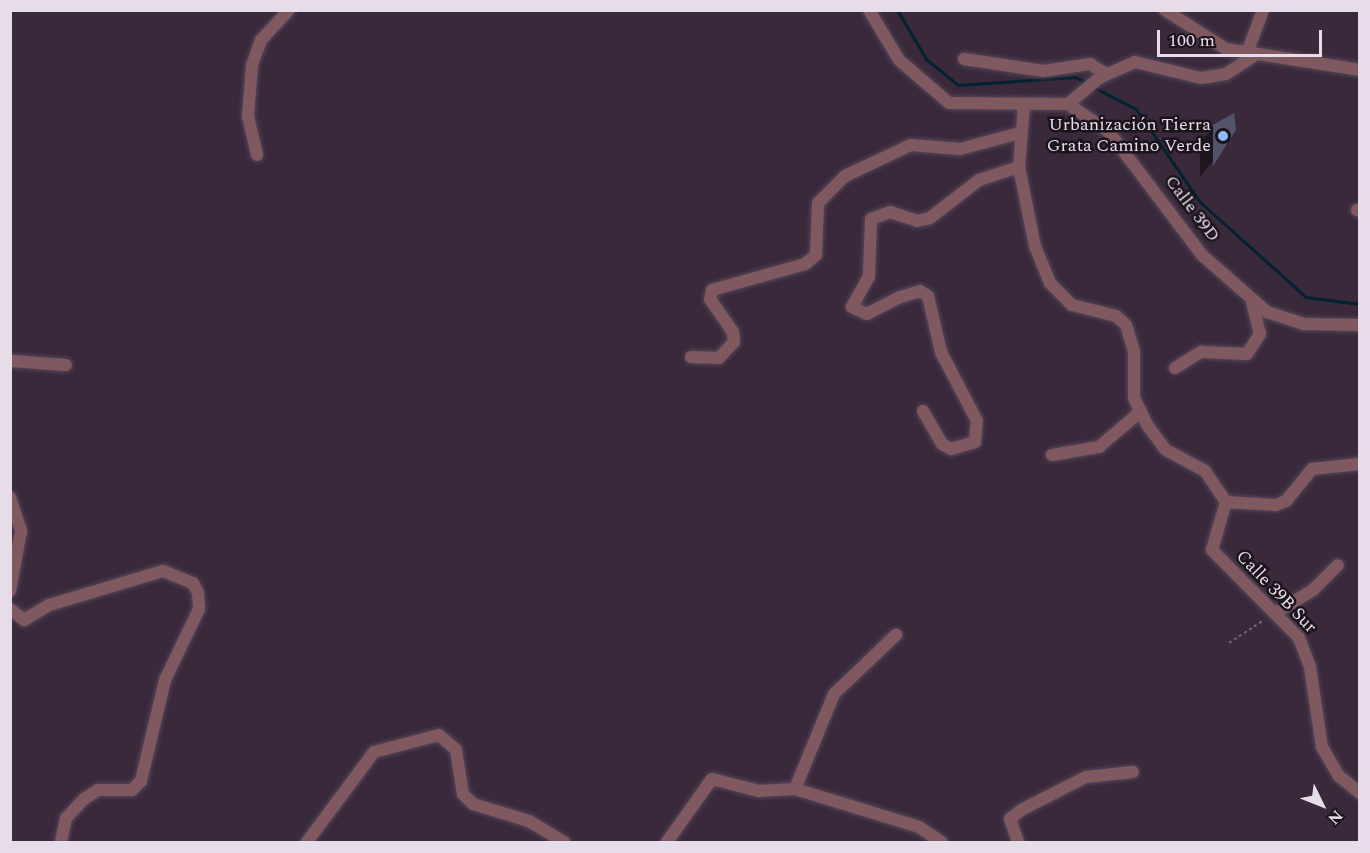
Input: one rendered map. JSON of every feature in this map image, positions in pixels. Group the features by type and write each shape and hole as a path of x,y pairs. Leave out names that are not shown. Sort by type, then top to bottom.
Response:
{"street":[{"path":"257,155 248,117 252,65 261,40 289,10"},
{"path":"869,10 899,60 949,103 1024,104 1068,104 1080,91 1103,76 1135,62 1201,78 1226,74 1251,54 1263,10"},
{"path":"1166,11 1202,38 1251,54 1359,70"},
{"path":"964,60 1043,71 1090,64 1103,76"},
{"path":"1024,104 1019,167 1035,246 1050,283 1072,305 1116,316 1126,325 1134,352 1132,386 1141,411 1160,445 1204,471 1226,502 1276,505 1286,501 1312,469 1359,464"},
{"name":"Calle 39D","path":"1068,104 1109,132 1195,247 1252,301 1286,321 1359,325"},
{"path":"691,357 718,358 735,342 734,332 710,299 712,290 805,264 816,255 818,203 845,176 911,145 960,149 1020,134"},
{"path":"923,411 942,444 951,449 975,442 977,421 940,352 928,296 920,291 900,297 867,314 859,315 852,307 869,276 871,219 890,212 917,220 930,218 979,180 1019,167"},
{"path":"1175,368 1201,352 1247,354 1260,334 1252,301"},
{"path":"10,361 66,365"},
{"path":"1052,455 1099,447 1141,411"},
{"path":"10,497 21,531 10,591"},
{"name":"Calle 39B Sur","path":"1226,502 1212,550 1275,613 1306,651 1329,763 1359,793"},
{"path":"1275,613 1313,590 1338,565"},
{"path":"10,609 24,620 49,605 163,571 193,584 198,593 199,609 165,680 141,781 132,790 98,790 84,800 66,818 61,843"},
{"path":"795,789 834,694 896,635"},
{"path":"307,843 374,752 439,735 456,750 463,794 473,804 529,821 564,843"},
{"path":"1018,843 1010,825 1020,810 1086,777 1133,772"},
{"path":"667,843 712,779 759,791 795,789 919,827 941,843"}],"path":[{"path":"1229,643 1275,613"}],"building":[{"name":"Urbanización Tierra Grata Camino Verde","path":"1234,113 1236,130 1213,166 1213,125"}],"waterway":[{"path":"897,10 926,59 958,85 1075,77 1088,83"},
{"path":"1093,87 1136,109 1200,202 1306,297 1360,304"}],"place":[{"name":"Urbanización Tierra Grata Camino Verde","path":"1223,136"}]}
